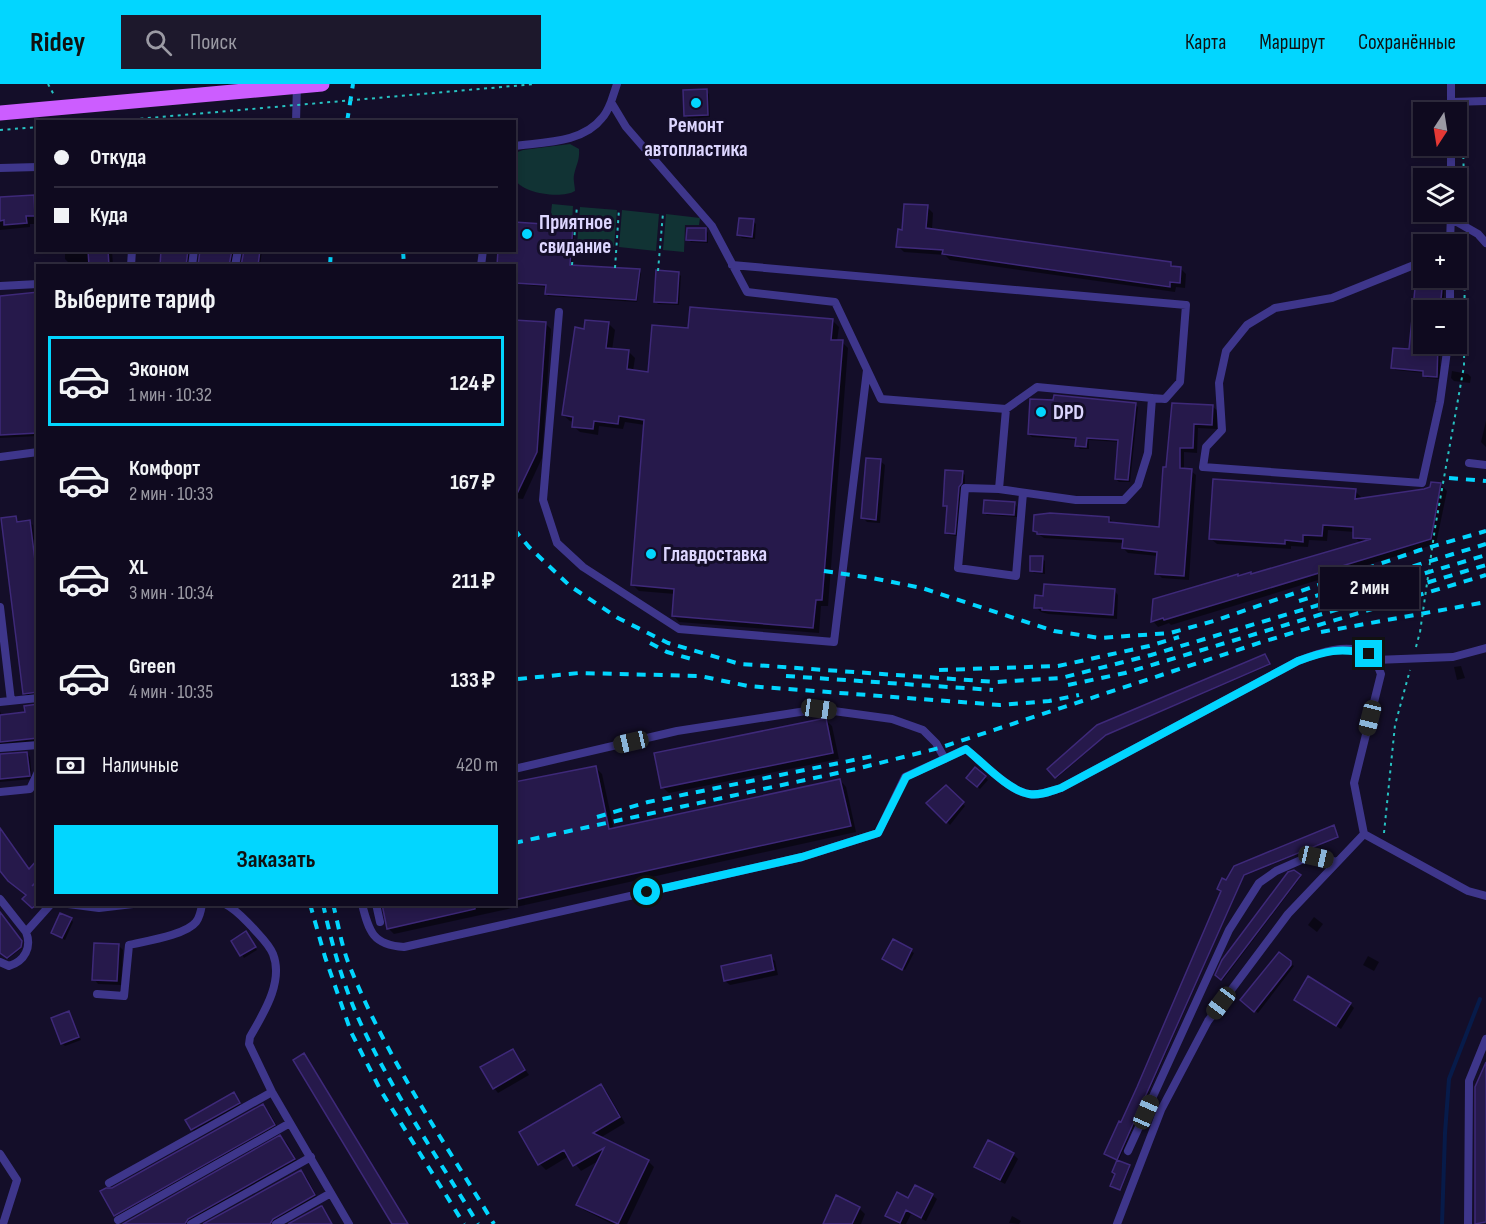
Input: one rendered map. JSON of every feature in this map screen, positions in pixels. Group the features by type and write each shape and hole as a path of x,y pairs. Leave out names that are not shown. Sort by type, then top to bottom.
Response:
{"main road":[{"path":"0,113 322,84"}],"lane":[{"path":"296,120 297,84"},
{"path":"516,146 567,138 590,130 603,118 616,84"},
{"path":"1451,84 1451,102"},
{"path":"611,102 626,127 712,226 732,265 747,292 835,302 881,399 1006,409 1037,387 1165,399 1180,382 1186,305 732,265"},
{"path":"1467,102 1486,102"},
{"path":"0,168 36,166"},
{"path":"1460,222 1478,234 1486,243"},
{"path":"1413,265 1332,298 1275,308 1247,326 1226,351 1219,383 1222,430 1206,447 1203,467 1422,483 1440,402 1447,354"},
{"path":"0,286 36,284"},
{"path":"559,312 543,500 557,543 583,567 679,629 834,642 867,369"},
{"path":"1023,493 1016,576 958,568 965,488 999,489 1076,500 1125,500 1138,485 1148,453 1152,398"},
{"path":"999,489 1006,409"},
{"path":"0,457 36,452"},
{"path":"1469,463 1486,465"},
{"path":"0,607 11,701"},
{"path":"1375,660 1453,657 1486,648"},
{"path":"362,906 373,936 381,943 404,947 802,857 878,833 906,777 966,749 1013,788 1029,794 1042,794 1061,788 1298,661 1323,652 1347,649 1369,654 1375,660 1381,674 1354,783 1364,834"},
{"path":"0,702 36,698"},
{"path":"516,769 677,730 819,709 892,719 923,730 936,743 945,759"},
{"path":"0,748 36,746"},
{"path":"0,792 30,789 36,776"},
{"path":"1364,834 1468,891 1486,896"},
{"path":"1117,1224 1161,1110 1208,1021 1288,914 1364,834"},
{"path":"1128,1151 1224,939 1259,883 1276,871 1301,860 1316,857 1337,862"},
{"path":"0,899 29,939 27,952 22,959 9,966 0,962"},
{"path":"26,932 49,906"},
{"path":"84,906 99,908 116,906"},
{"path":"97,994 124,996 129,945 187,930 196,922 202,906"},
{"path":"228,906 238,912 264,940 273,954 276,968 270,1000 250,1037 249,1044 272,1092 349,1224"},
{"path":"376,906 380,922"},
{"path":"1468,1224 1469,1081 1486,1039"},
{"path":"109,1183 272,1092"},
{"path":"118,1220 290,1123"},
{"path":"0,1154 17,1180 3,1224"},
{"path":"191,1224 310,1157"},
{"path":"276,1224 331,1193"}],"path":[{"path":"126,120 536,84"},
{"path":"0,130 36,127"},
{"path":"572,265 578,206"},
{"path":"615,268 619,209"},
{"path":"658,270 663,213"},
{"path":"1414,656 1420,632 1464,366"},
{"path":"1383,844 1395,725 1411,667"}],"green space":[{"path":"570,144 579,149 574,177 575,191 551,195 532,191 518,183 516,153"},
{"path":"552,204 573,206 572,224 550,222"},
{"path":"580,207 617,210 614,247 577,245"},
{"path":"622,210 659,214 656,251 619,247"},
{"path":"666,214 700,218 699,225 685,225 684,252 663,250"}],"building":[{"name":"Ремонт автопластика","path":"707,89 708,115 684,116 683,90"},
{"path":"34,195 35,216 26,216 27,223 4,225 4,220 0,221 0,197"},
{"path":"904,204 928,205 926,228 1171,262 1171,266 1181,267 1180,283 1170,282 1170,287 942,254 943,250 896,247 898,229 902,230"},
{"path":"739,218 754,219 752,237 737,235"},
{"path":"516,222 573,226 570,265 640,269 636,300 545,294 546,285 516,283 516,264 497,264 498,252 516,252"},
{"path":"687,228 706,228 706,241 686,240"},
{"path":"88,252 108,252 109,264 89,264"},
{"path":"161,252 188,252 186,264 160,264"},
{"path":"200,252 232,252 229,264 198,264"},
{"path":"244,252 260,252 258,264 241,264"},
{"path":"656,270 679,272 677,303 654,302"},
{"path":"1415,288 1442,288 1441,300 1414,300"},
{"path":"36,292 36,433 0,435 0,296"},
{"path":"690,307 833,319 831,340 843,340 822,600 816,600 813,628 672,616 674,589 631,585 644,420 619,416 618,424 594,421 593,429 572,427 573,417 562,415 575,327 584,329 585,320 609,322 606,348 629,350 627,369 648,372 652,325 688,328"},
{"path":"1413,308 1413,354 1438,354 1437,377 1423,376 1423,371 1391,368 1393,348 1409,349"},
{"path":"516,320 546,322 537,452 516,496"},
{"path":"1054,395 1136,403 1128,480 1115,479 1118,440 1087,438 1086,447 1075,446 1076,438 1028,434 1030,399 1053,400"},
{"path":"1172,403 1213,405 1212,425 1194,424 1193,448 1180,448 1180,468 1192,469 1184,576 1155,574 1157,552 1122,548 1123,539 1037,534 1033,531 1034,515 1050,513 1109,517 1109,522 1159,527 1163,467 1166,467"},
{"path":"866,458 881,459 876,520 861,518"},
{"path":"945,470 963,471 962,483 959,487 955,534 945,533 947,506 943,506"},
{"path":"1213,479 1356,489 1355,499 1424,489 1430,487 1431,482 1441,483 1431,539 1151,622 1153,599 1238,574 1238,576 1251,572 1251,574 1371,539 1353,538 1353,527 1323,525 1322,536 1303,535 1303,542 1285,540 1285,544 1209,539"},
{"path":"984,500 1015,502 1014,515 983,513"},
{"path":"16,516 17,522 30,520 36,569 36,692 23,694 1,518"},
{"path":"1030,556 1043,556 1042,572 1030,571"},
{"path":"1044,584 1115,589 1113,615 1034,608 1035,595 1043,596"},
{"path":"1265,654 1270,664 1106,735 1055,778 1047,769 1097,725"},
{"path":"36,704 36,738 0,742 0,715 25,712 24,706"},
{"path":"826,718 833,753 661,788 654,753"},
{"path":"27,752 30,776 0,779 0,754"},
{"path":"596,766 609,829 840,779 851,826 516,900 516,782"},
{"path":"975,767 986,776 977,787 966,778"},
{"path":"946,785 964,802 946,823 926,803"},
{"path":"1334,825 1338,837 1244,875 1117,1160 1104,1154 1137,1087 1221,891 1217,889 1222,878 1226,880 1234,866"},
{"path":"0,828 29,869 36,861 36,882 32,886 36,883 36,905 32,908 22,899 26,895 8,881 0,871"},
{"path":"1294,870 1301,875 1221,980 1215,975 1222,960 1288,872"},
{"path":"382,906 475,906 475,909 387,929"},
{"path":"0,912 22,941 21,947 7,958 0,953"},
{"path":"60,913 72,918 62,938 51,933"},
{"path":"246,931 256,947 240,956 231,941"},
{"path":"893,939 912,949 902,970 882,959"},
{"path":"94,943 119,944 117,981 92,980"},
{"path":"1279,952 1291,961 1291,965 1254,1012 1240,1000"},
{"path":"771,955 774,970 724,981 721,966"},
{"path":"1308,976 1351,1003 1336,1026 1294,1000"},
{"path":"69,1011 79,1037 61,1044 51,1018"},
{"path":"513,1049 525,1070 493,1089 480,1067"},
{"path":"304,1053 408,1224 392,1224 293,1060"},
{"path":"1486,1062 1486,1222 1475,1224 1475,1087"},
{"path":"601,1084 620,1117 593,1133 649,1160 618,1224 576,1205 604,1148 573,1166 564,1150 538,1165 519,1132"},
{"path":"234,1092 240,1103 191,1130 185,1120"},
{"path":"263,1104 275,1125 114,1216 100,1191 112,1188"},
{"path":"280,1135 295,1159 188,1219 185,1224 123,1224"},
{"path":"988,1140 1014,1153 1000,1180 974,1167"},
{"path":"1117,1160 1130,1165 1120,1190 1110,1186"},
{"path":"301,1170 315,1195 273,1219 270,1224 203,1224"},
{"path":"915,1185 933,1194 921,1218 906,1210 900,1223 885,1216 897,1192 908,1198"},
{"path":"836,1195 860,1207 852,1224 823,1224"},
{"path":"321,1206 332,1224 288,1224"}],"waterway":[{"path":"1442,1224 1449,1079 1480,999"}],"railway":[{"path":"347,120 353,84"},
{"path":"330,264 331,252"},
{"path":"403,252 404,264"},
{"path":"1449,478 1486,481"},
{"path":"516,531 570,586 618,618 668,643 740,664 996,682 1061,678 1151,655 1486,555"},
{"path":"824,571 922,588 1054,631 1100,638 1170,633 1214,621 1420,550 1486,531"},
{"path":"1299,601 1486,544"},
{"path":"1068,685 1125,673 1486,565"},
{"path":"516,843 856,769 939,748 1262,642 1486,575"},
{"path":"1321,632 1486,602"},
{"path":"939,670 1058,666 1179,637"},
{"path":"650,643 667,652 695,660"},
{"path":"518,679 579,673 700,676 748,686 1000,705 1049,701 1079,695"},
{"path":"786,676 993,690"},
{"path":"597,817 648,802 878,755"},
{"path":"311,906 325,957 351,1032 381,1091 464,1224"},
{"path":"323,906 338,964 360,1022 401,1100 478,1224"},
{"path":"333,906 348,962 379,1030 415,1096 494,1224"}],"place":[{"name":"Ремонт автопластика","path":"696,103"},
{"name":"Приятное свидание","path":"527,234"},
{"name":"DPD","path":"1041,412"},
{"name":"Главдоставка","path":"651,554"}],"route":[{"path":"647,892 802,857 878,833 906,777 966,749 1013,788 1029,794 1042,794 1061,788 1298,661 1323,652 1347,649 1369,654"}]}
